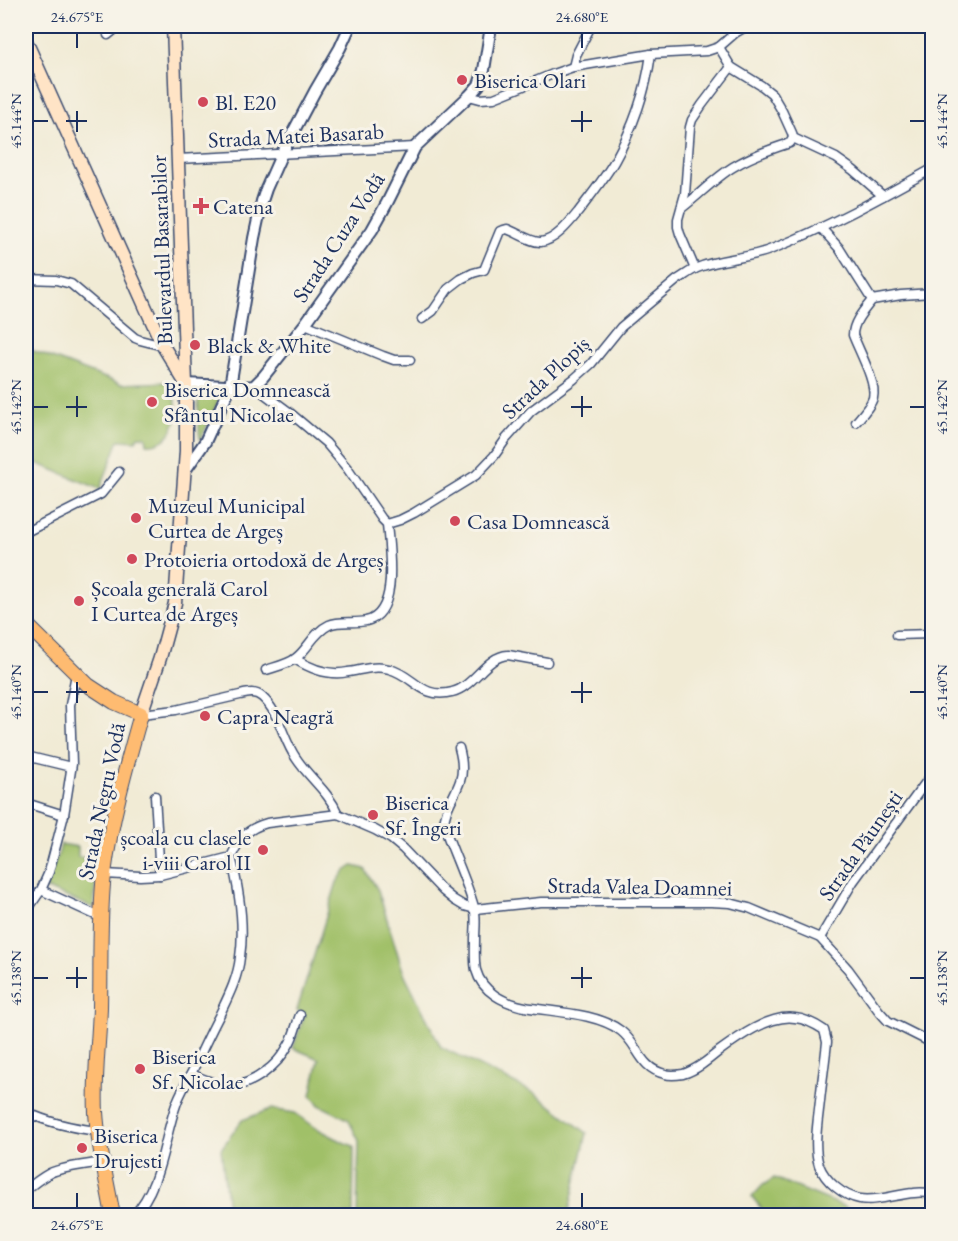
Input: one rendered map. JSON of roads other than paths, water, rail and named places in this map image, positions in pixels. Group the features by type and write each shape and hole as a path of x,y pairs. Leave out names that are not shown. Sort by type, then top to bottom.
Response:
{"main road":[{"name":"Bulevardul Basarabilor","path":"173,26 186,384 184,472"},
{"path":"26,41 163,345 186,384"},
{"name":"Strada Negru Vodă","path":"112,1215 98,1131 96,1085 105,874 118,800 141,714 175,603 184,472"},
{"path":"26,624 96,691 141,714"}],"street":[{"path":"108,35 118,26"},
{"path":"184,472 205,442 230,387 257,219 266,189 282,153 350,26"},
{"name":"Strada Cuza Vodă","path":"254,387 305,324 375,224 415,147 479,86 491,26"},
{"path":"573,67 576,55 591,26"},
{"path":"469,96 480,99 494,98 573,67 651,54 707,51 719,47 747,26"},
{"path":"682,208 734,166 790,143 793,138 772,94 731,67 719,47"},
{"path":"422,319 433,311 454,284 473,273 484,270 500,231 507,229 541,242 558,233 577,214 606,175 619,152 644,90 651,54"},
{"path":"695,269 678,227 687,178 689,133 692,120 731,67"},
{"path":"793,138 836,158 883,196"},
{"name":"Strada Matei Basarab","path":"178,159 415,147"},
{"name":"Strada Plopiș","path":"387,524 414,513 476,475 531,411 591,364 621,327 677,280 695,269 770,250 820,228 933,170"},
{"path":"820,228 839,248 872,300"},
{"path":"26,279 56,280 70,284 135,338 163,345"},
{"path":"856,422 870,405 874,395 873,384 855,339 853,330 856,321 872,300 933,293"},
{"path":"305,324 382,356 394,360 410,360"},
{"path":"186,384 254,387 326,443 387,524 389,593 381,611 366,621 326,626 296,659 266,670"},
{"path":"26,532 101,494 119,472"},
{"path":"897,634 933,634"},
{"path":"296,659 305,665 328,672 346,673 377,667 392,669 430,693 436,694 462,688 502,655 547,662"},
{"path":"26,912 41,890 56,850 64,815 71,767 70,705 76,674"},
{"path":"141,714 176,710 240,695 257,694 275,716 297,760 327,795 338,814"},
{"path":"459,748 463,764 462,774 445,814 444,826 475,909 476,969 481,981 491,993 503,1000 522,1006 578,1015 606,1023 621,1031 648,1067 669,1075 680,1075 691,1071 738,1037 779,1019 794,1017 813,1023 824,1030 827,1042 817,1144 819,1164 824,1175 846,1195 861,1199 933,1193"},
{"path":"26,756 71,767"},
{"name":"Strada Păunești","path":"820,938 853,882 933,775"},
{"path":"155,796 160,875"},
{"path":"26,803 64,815"},
{"path":"133,1215 149,1195 177,1102 236,977 242,934 241,912 231,857 243,836 256,826 338,814 391,839 443,891 464,906 475,909"},
{"path":"105,874 160,875 231,857"},
{"path":"41,890 102,918"},
{"name":"Strada Valea Doamnei","path":"475,909 542,902 730,903 749,908 820,938 848,969 888,1021 933,1043"},
{"path":"191,1074 230,1086 243,1084 258,1076 273,1065 287,1049 300,1015"},
{"path":"26,1112 46,1121 98,1131"},
{"path":"26,1190 51,1173 103,1162"}],"place":[{"name":"Biserica Olari","path":"462,80"},
{"name":"Bl. E20","path":"203,102"},
{"name":"Catena","path":"201,206"},
{"name":"Black & White","path":"195,345"},
{"name":"Biserica Domnească Sfântul Nicolae","path":"152,402"},
{"name":"Muzeul Municipal Curtea de Argeș","path":"136,518"},
{"name":"Casa Domnească","path":"455,521"},
{"name":"Protoieria ortodoxă de Argeș","path":"132,559"},
{"name":"Școala generală Carol I Curtea de Argeș","path":"79,601"},
{"name":"Capra Neagră","path":"205,716"},
{"name":"Biserica Sf. Îngeri","path":"373,815"},
{"name":"școala cu clasele i-viii Carol II","path":"263,850"},
{"name":"Biserica Sf. Nicolae","path":"140,1069"},
{"name":"Biserica Drujesti","path":"82,1148"}]}
